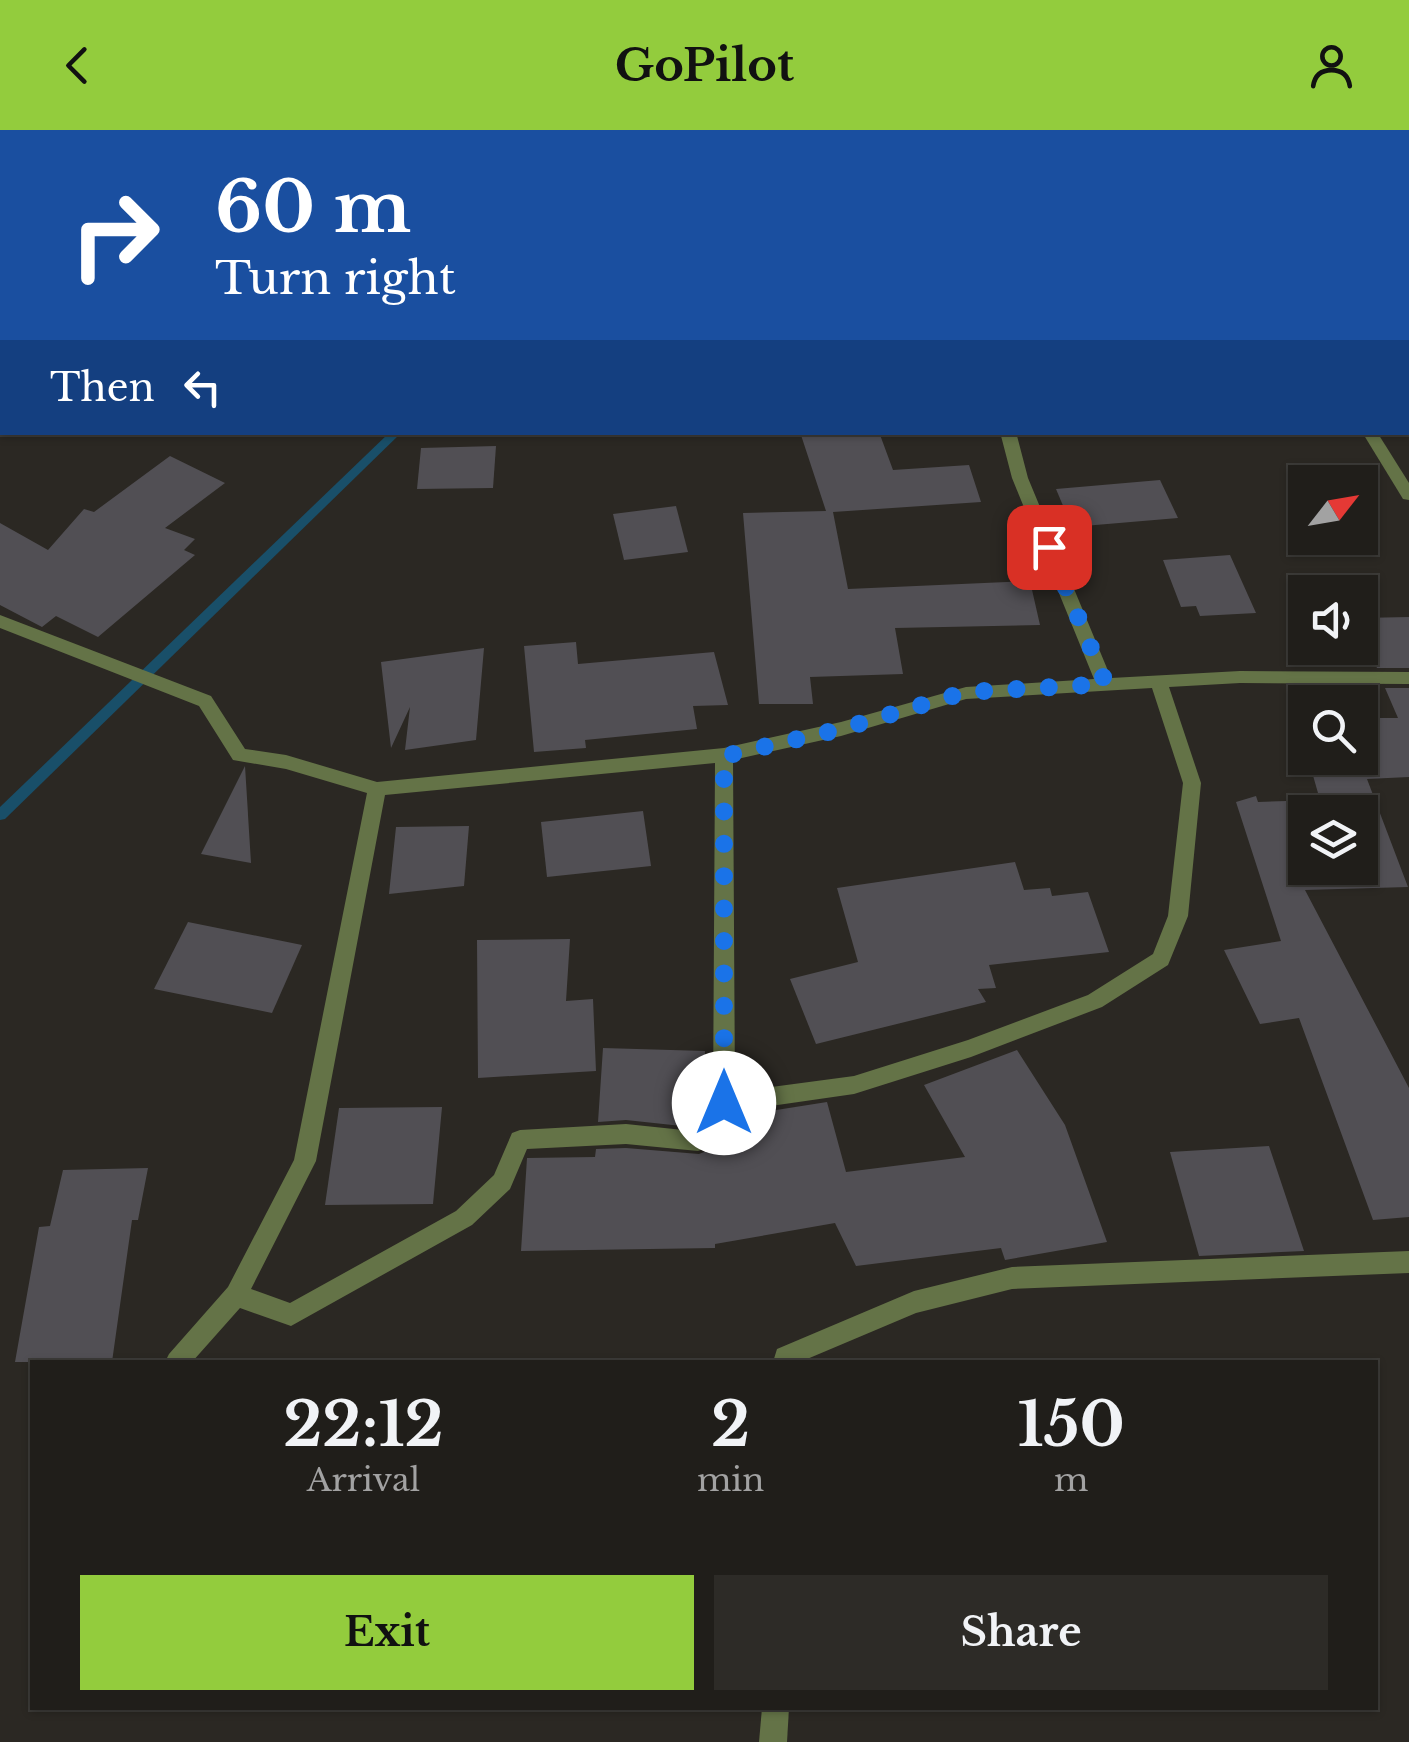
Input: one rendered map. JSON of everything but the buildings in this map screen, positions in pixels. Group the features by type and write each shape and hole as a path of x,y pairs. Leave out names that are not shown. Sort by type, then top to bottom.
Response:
{"street":[{"path":"1009,435 1020,478 1106,684"},
{"path":"1371,435 1409,495"},
{"path":"0,620 205,701 239,754 286,762 377,789 724,756 841,729 966,692 1158,681 1409,678"},
{"path":"724,1103 854,1085 971,1048 1095,1001 1161,958 1178,916 1192,783 1158,681"},
{"path":"236,1295 292,1315 464,1218 502,1182 520,1140 626,1134 698,1141 724,1103 724,756"},
{"path":"179,1360 236,1295 305,1161 377,789"},
{"path":"785,1360 914,1302 1012,1278 1409,1262"},
{"path":"773,1742 776,1710"}],"waterway":[{"path":"0,815 394,435"}],"route":[{"path":"724,1103 724,756 841,729 966,692 1106,684 1049,547"}]}
